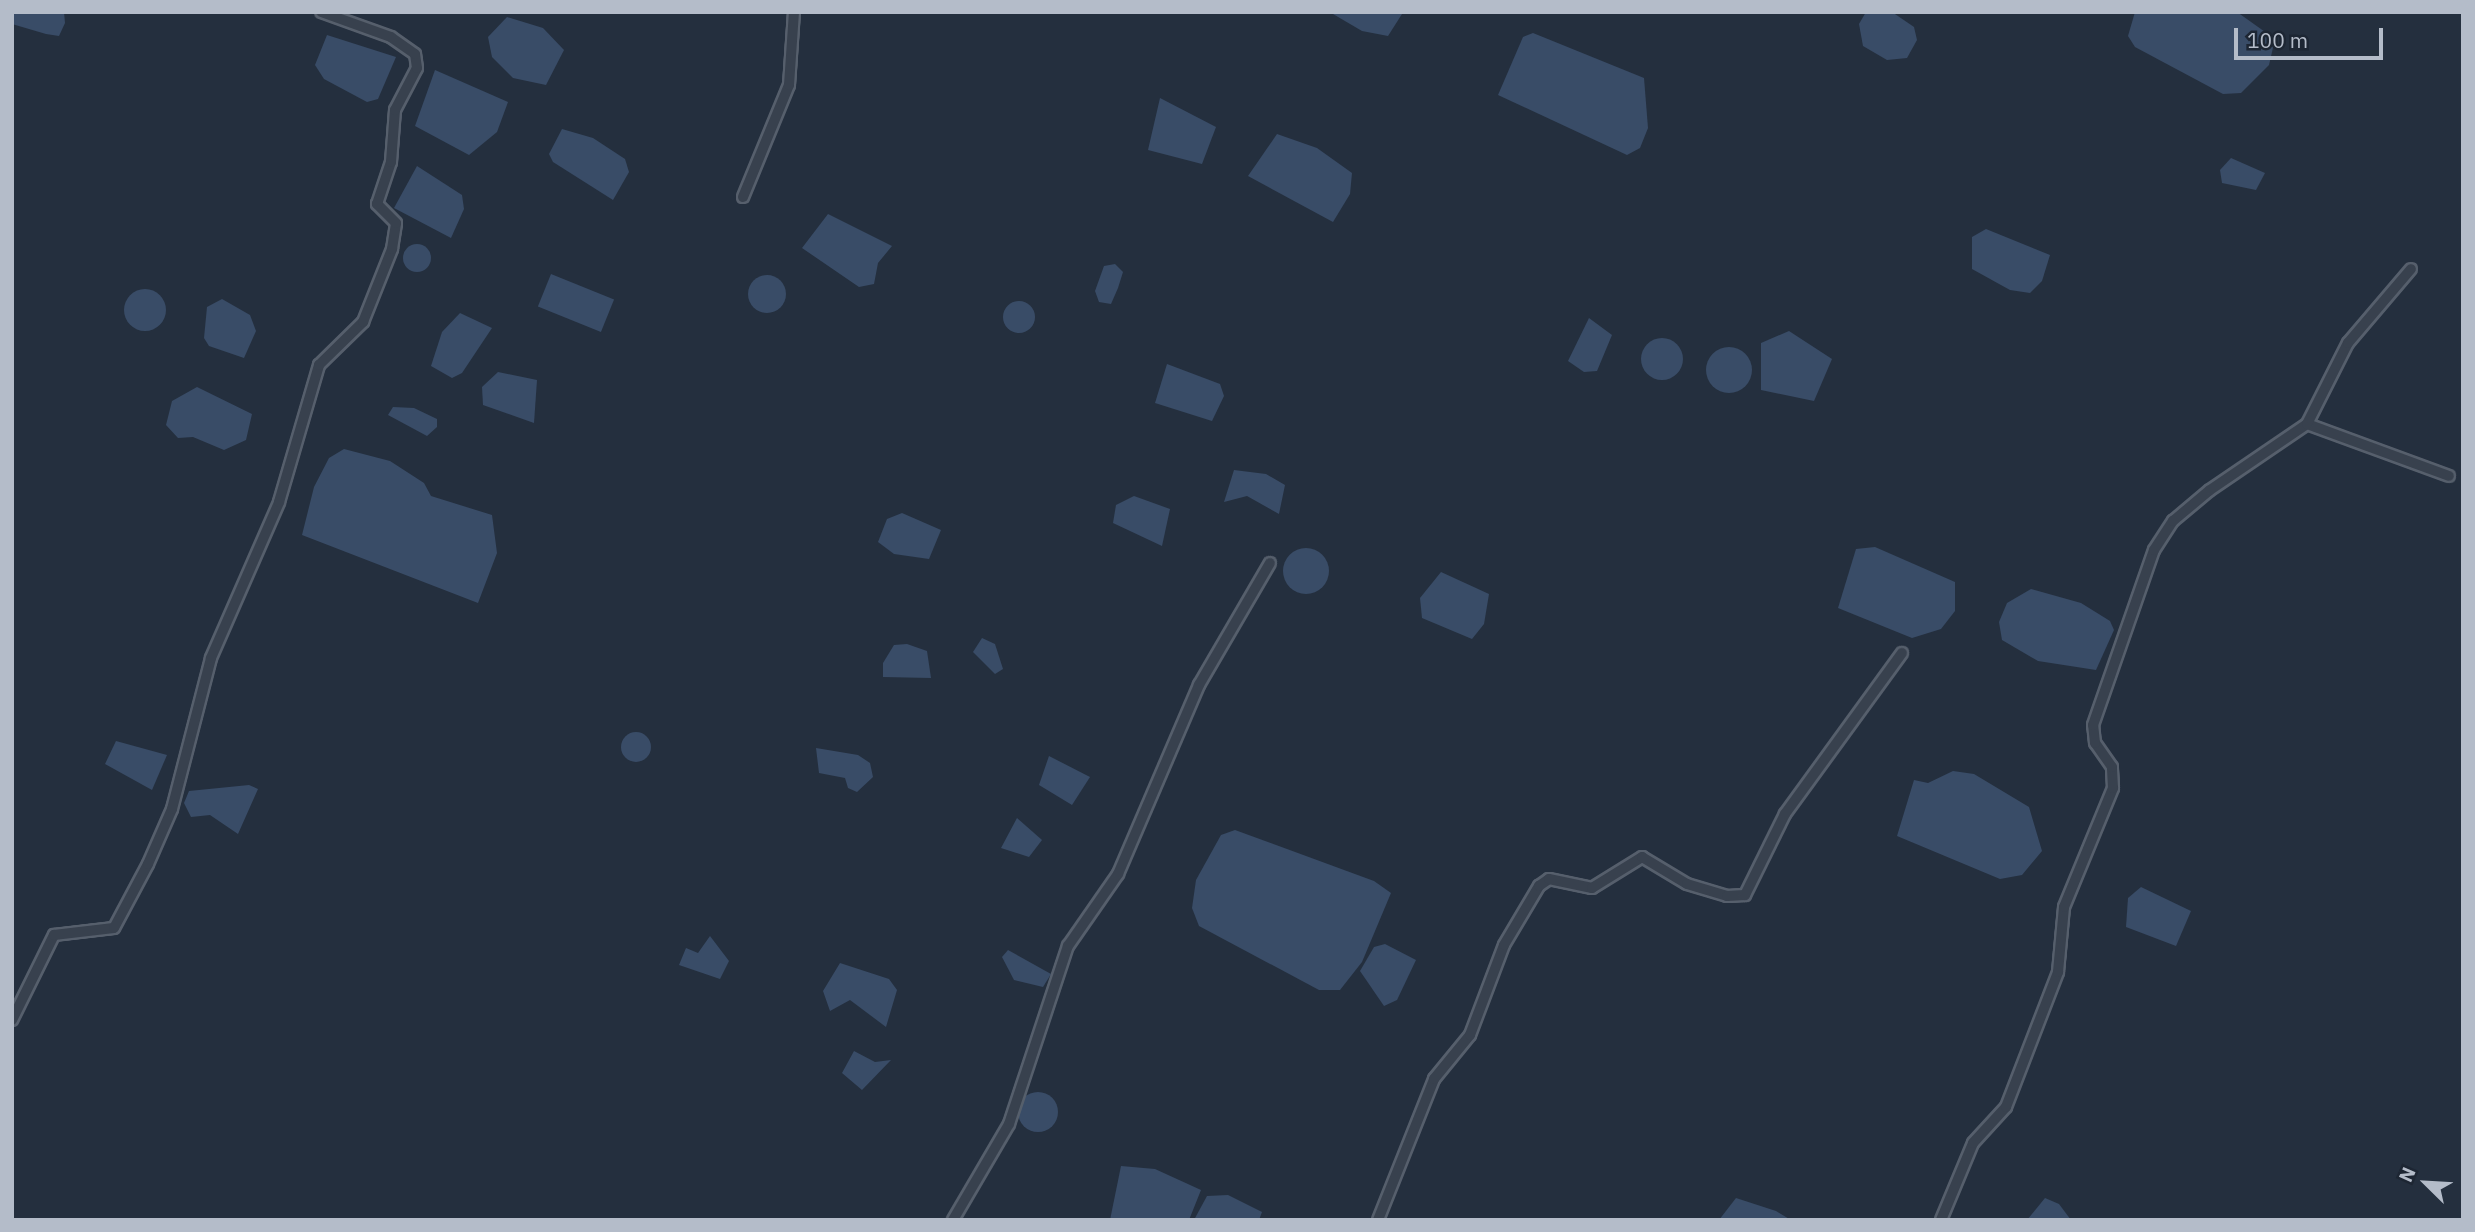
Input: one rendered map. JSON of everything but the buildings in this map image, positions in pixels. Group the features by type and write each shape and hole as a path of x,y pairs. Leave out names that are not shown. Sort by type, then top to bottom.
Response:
{"street":[{"path":"12,1020 54,935 82,927 114,928 148,864 172,809 212,658 279,502 319,365 363,322 392,249 396,223 377,204 391,162 395,110 417,68 415,54 391,37 321,12"},
{"path":"743,197 789,85 794,12"},
{"path":"1941,1220 1973,1143 2006,1107 2057,972 2064,907 2113,788 2112,767 2095,743 2093,724 2154,550 2173,521 2200,498 2307,424 2348,343 2411,269"},
{"path":"2307,424 2449,476"},
{"path":"953,1220 1009,1124 1068,946 1118,874 1199,685 1270,563"},
{"path":"1378,1220 1423,1101 1470,1035 1504,945 1539,886 1549,879 1592,888 1642,858 1687,884 1727,897 1745,895 1785,814 1902,653"}],"water":[{"path":"12,12 64,12 65,23 59,36 46,34 12,24"},
{"path":"1866,12 1892,12 1914,27 1917,40 1907,58 1887,60 1863,46 1859,24"},
{"path":"2135,12 2237,12 2275,39 2269,65 2241,93 2223,94 2135,47 2128,36"},
{"path":"1333,14 1402,14 1388,36 1362,31"},
{"path":"507,17 543,28 564,50 546,85 513,78 492,57 488,37"},
{"path":"1533,33 1644,78 1648,128 1640,148 1627,155 1498,95 1523,37"},
{"path":"327,35 396,57 378,99 367,102 324,79 315,65"},
{"path":"435,70 508,102 497,132 469,155 415,126"},
{"path":"1160,98 1216,127 1202,164 1148,150"},
{"path":"562,129 593,138 625,159 629,172 613,200 553,162 549,154"},
{"path":"1277,134 1317,148 1352,173 1350,194 1333,222 1248,176"},
{"path":"2231,158 2265,173 2256,190 2222,183 2220,170"},
{"path":"417,166 462,195 464,209 451,238 394,208"},
{"path":"828,214 892,246 878,263 874,284 859,287 802,248"},
{"path":"1986,229 2050,255 2042,281 2030,293 2010,290 1972,269 1972,237"},
{"path":"417,244 427,248 431,258 427,268 417,272 407,268 403,258 407,248"},
{"path":"1115,264 1123,272 1118,288 1111,304 1099,302 1095,291 1104,266"},
{"path":"551,274 614,299 601,332 538,306"},
{"path":"767,275 781,280 786,294 781,308 767,313 753,308 748,294 753,280"},
{"path":"145,289 160,295 166,310 160,325 145,331 130,325 124,310 130,295"},
{"path":"222,299 250,315 256,331 244,358 209,346 204,338 207,307"},
{"path":"1019,301 1030,306 1035,317 1030,328 1019,333 1008,328 1003,317 1008,306"},
{"path":"460,313 492,328 462,373 452,378 431,366 442,332"},
{"path":"1589,318 1612,335 1597,371 1584,372 1568,361"},
{"path":"1789,331 1832,359 1814,401 1761,390 1761,343"},
{"path":"1662,338 1677,344 1683,359 1677,374 1662,380 1647,374 1641,359 1647,344"},
{"path":"1729,347 1745,354 1752,370 1745,386 1729,393 1713,386 1706,370 1713,354"},
{"path":"1167,364 1220,384 1224,396 1212,421 1155,403"},
{"path":"498,372 537,380 534,423 483,405 482,387"},
{"path":"197,387 252,414 246,440 224,450 193,437 178,438 166,425 172,401"},
{"path":"393,407 414,408 437,419 437,427 427,436 388,415"},
{"path":"344,449 390,461 424,483 431,496 492,515 497,553 478,603 302,535 314,487 329,458"},
{"path":"1234,470 1266,474 1285,485 1279,514 1247,496 1224,502"},
{"path":"1134,496 1170,509 1162,546 1113,523 1116,505"},
{"path":"902,513 941,530 929,559 894,554 878,542 887,519"},
{"path":"1875,547 1955,582 1955,611 1941,629 1912,638 1838,608 1856,549"},
{"path":"1306,548 1323,554 1329,571 1323,588 1306,594 1289,588 1283,571 1289,554"},
{"path":"1441,572 1489,594 1484,624 1472,639 1422,618 1420,598"},
{"path":"2031,589 2081,603 2110,621 2114,630 2096,670 2038,661 2002,640 1999,622 2007,603"},
{"path":"982,638 995,644 1003,669 995,674 973,652"},
{"path":"907,644 927,651 931,678 883,677 883,663 894,645"},
{"path":"636,732 642,733 650,741 650,753 642,761 636,762 630,761 622,753 621,747 622,741 630,733"},
{"path":"116,741 167,755 152,790 105,764"},
{"path":"816,748 858,755 870,763 873,777 857,792 848,788 845,778 819,773"},
{"path":"1049,756 1090,777 1072,805 1039,785"},
{"path":"1953,771 1974,774 2029,807 2042,851 2022,875 2000,879 1897,836 1914,780 1928,783"},
{"path":"249,785 258,789 238,834 210,815 191,817 184,803 189,791"},
{"path":"1017,818 1042,840 1029,857 1001,848"},
{"path":"1235,830 1374,881 1391,893 1362,962 1340,990 1319,990 1199,926 1192,908 1196,880 1221,835"},
{"path":"2141,887 2191,911 2176,946 2126,927 2128,898"},
{"path":"710,936 729,961 720,979 679,965 686,948 698,953"},
{"path":"1385,944 1416,960 1397,1000 1384,1006 1360,971 1374,947"},
{"path":"1008,950 1051,974 1043,987 1014,980 1002,957"},
{"path":"840,963 889,979 897,990 886,1027 850,1000 830,1011 823,991"},
{"path":"854,1051 875,1062 891,1060 862,1090 842,1073"},
{"path":"1038,1092 1052,1098 1058,1112 1052,1126 1038,1132 1024,1126 1018,1112 1024,1098"},
{"path":"1121,1166 1155,1169 1201,1190 1189,1220 1110,1220"},
{"path":"1228,1195 1262,1212 1259,1220 1194,1220 1207,1196"},
{"path":"1736,1198 1776,1211 1791,1220 1719,1220"},
{"path":"2045,1198 2059,1204 2071,1220 2027,1220"}]}
